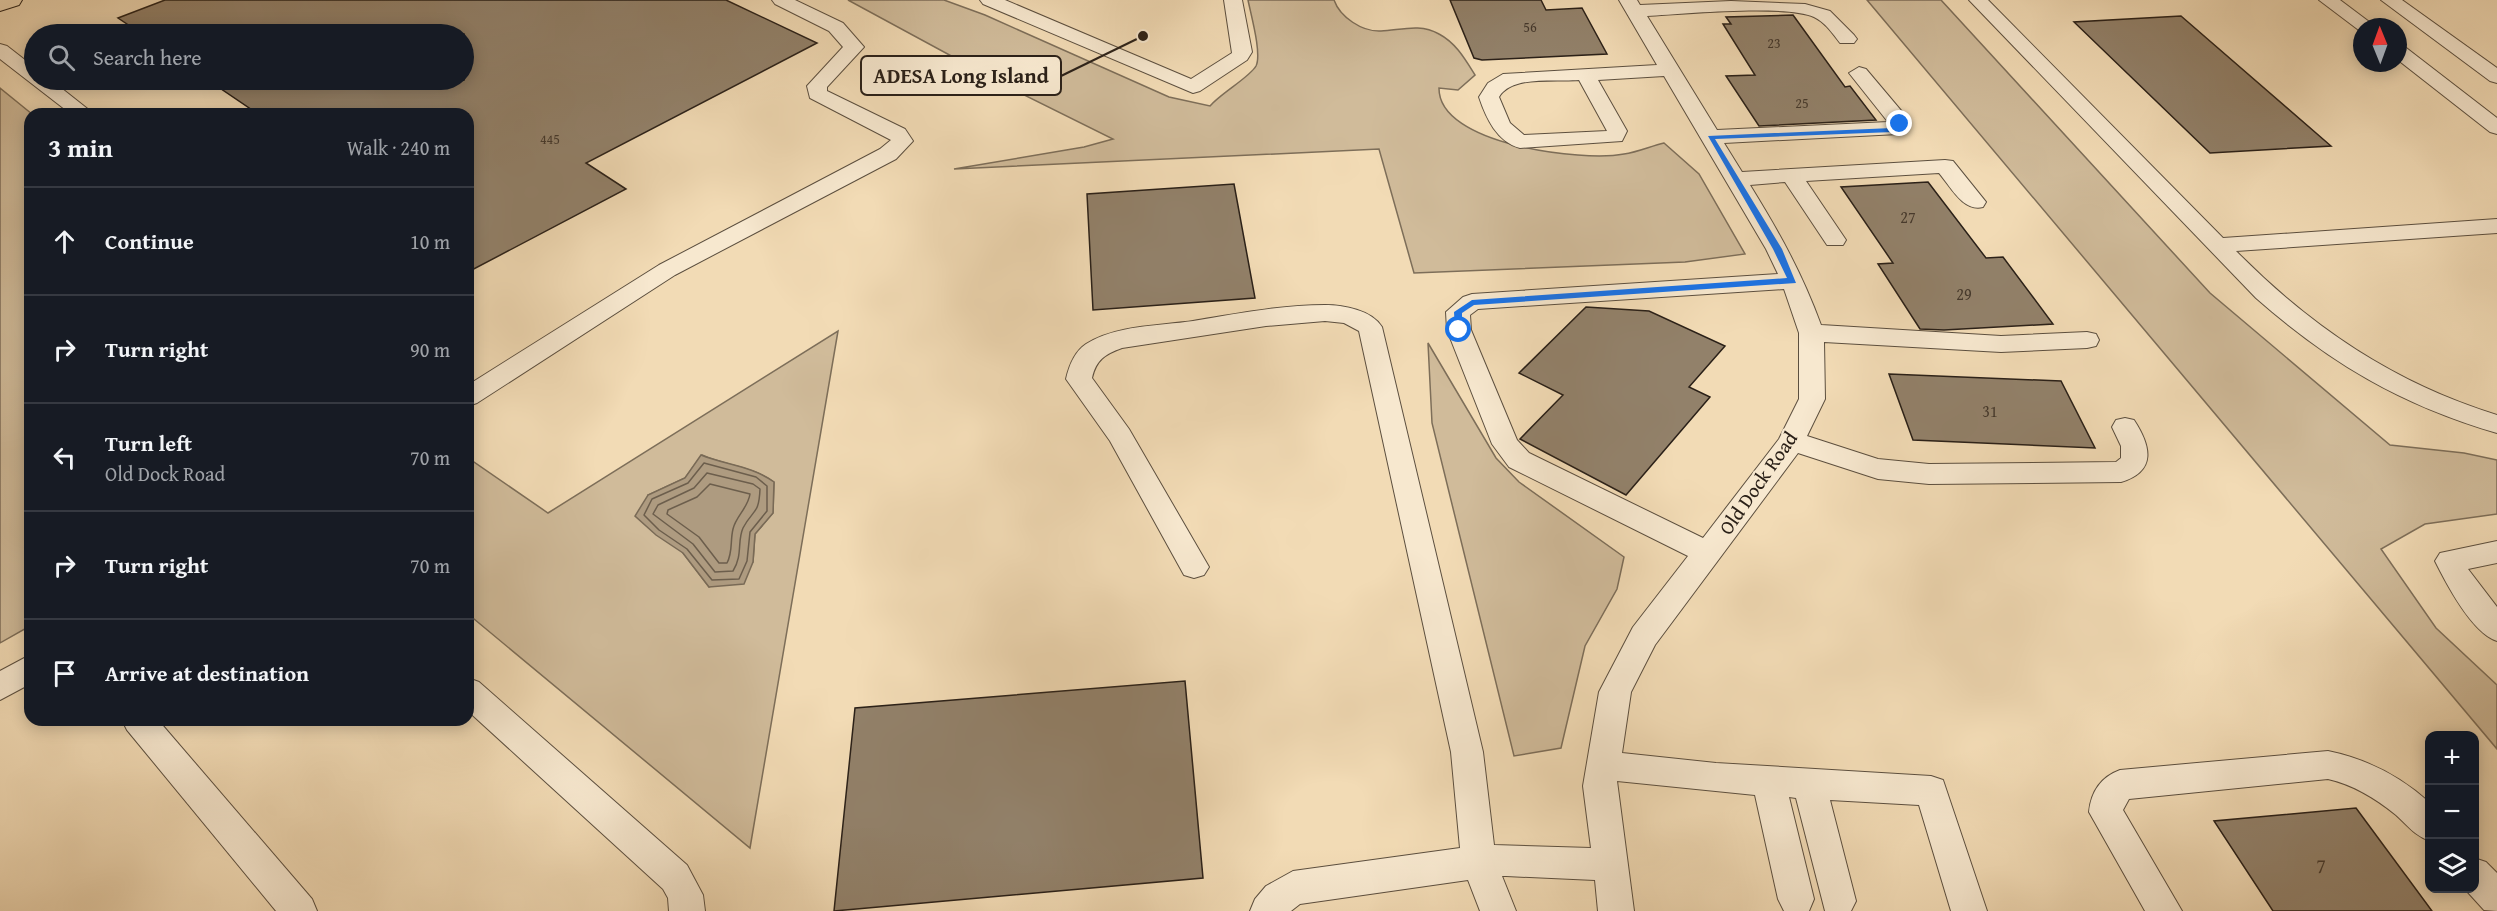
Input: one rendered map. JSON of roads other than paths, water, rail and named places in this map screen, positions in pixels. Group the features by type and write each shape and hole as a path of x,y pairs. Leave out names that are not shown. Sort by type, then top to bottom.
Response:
{"main road":[{"path":"0,4 11,0"}],"street":[{"path":"474,393 667,270 888,154 902,141 897,133 817,94 817,86 854,47 836,27 781,0"},
{"path":"989,0 1193,87 1240,57 1242,52 1233,0"},
{"path":"1978,0 2217,245 2299,324 2389,383 2457,411 2497,424"},
{"path":"2328,0 2354,18"},
{"path":"2390,0 2497,77"},
{"path":"1631,5 1796,6 1822,13 1847,39"},
{"name":"Old Dock Road","path":"1616,911 1600,786 1615,692 1644,636 1792,440 1812,399 1811,333 1793,281 1778,249 1631,5"},
{"path":"0,50 24,68"},
{"path":"2407,58 2497,128"},
{"path":"1585,74 1617,131 1615,137 1520,142 1508,134 1489,97 1495,87 1510,78 1585,74 1670,70"},
{"path":"1710,137 1898,128 1899,120 1859,73"},
{"path":"52,90 76,108"},
{"path":"2476,112 2497,113"},
{"path":"1736,179 1945,166 1975,202"},
{"path":"1792,176 1835,240"},
{"path":"2217,245 2497,226"},
{"path":"1708,553 1519,460 1505,444 1459,330 1458,312 1472,302 1793,281"},
{"path":"1194,567 1120,436 1079,379 1082,362 1097,349 1118,340 1266,318 1325,313 1350,316 1370,327 1467,752 1479,861 1498,911"},
{"path":"1811,333 2001,344 2087,340"},
{"path":"1792,440 1835,457 1878,469 1929,474 2121,472 2129,469 2136,456 2133,439 2125,427"},
{"path":"2497,552 2450,561 2460,582 2497,630"},
{"path":"0,687 24,672"},
{"path":"474,696 675,877 685,895 687,911"},
{"path":"143,726 299,911"},
{"path":"1603,765 1769,781 1931,791 1970,911"},
{"path":"2164,911 2106,812 2107,800 2120,785 2328,765 2347,768 2379,782 2413,808 2425,821"},
{"path":"1769,781 1796,898"},
{"path":"1809,784 1838,901"},
{"path":"1268,911 1279,898 1293,888 1479,861 1506,860 1610,865"},
{"path":"2479,878 2497,898"}],"water":[{"path":"701,455 748,469 774,482 773,513 755,534 753,562 744,584 709,587 683,553 656,535 635,516 648,495 685,478"}],"place":[{"name":"ADESA Long Island","path":"1143,36"}]}
